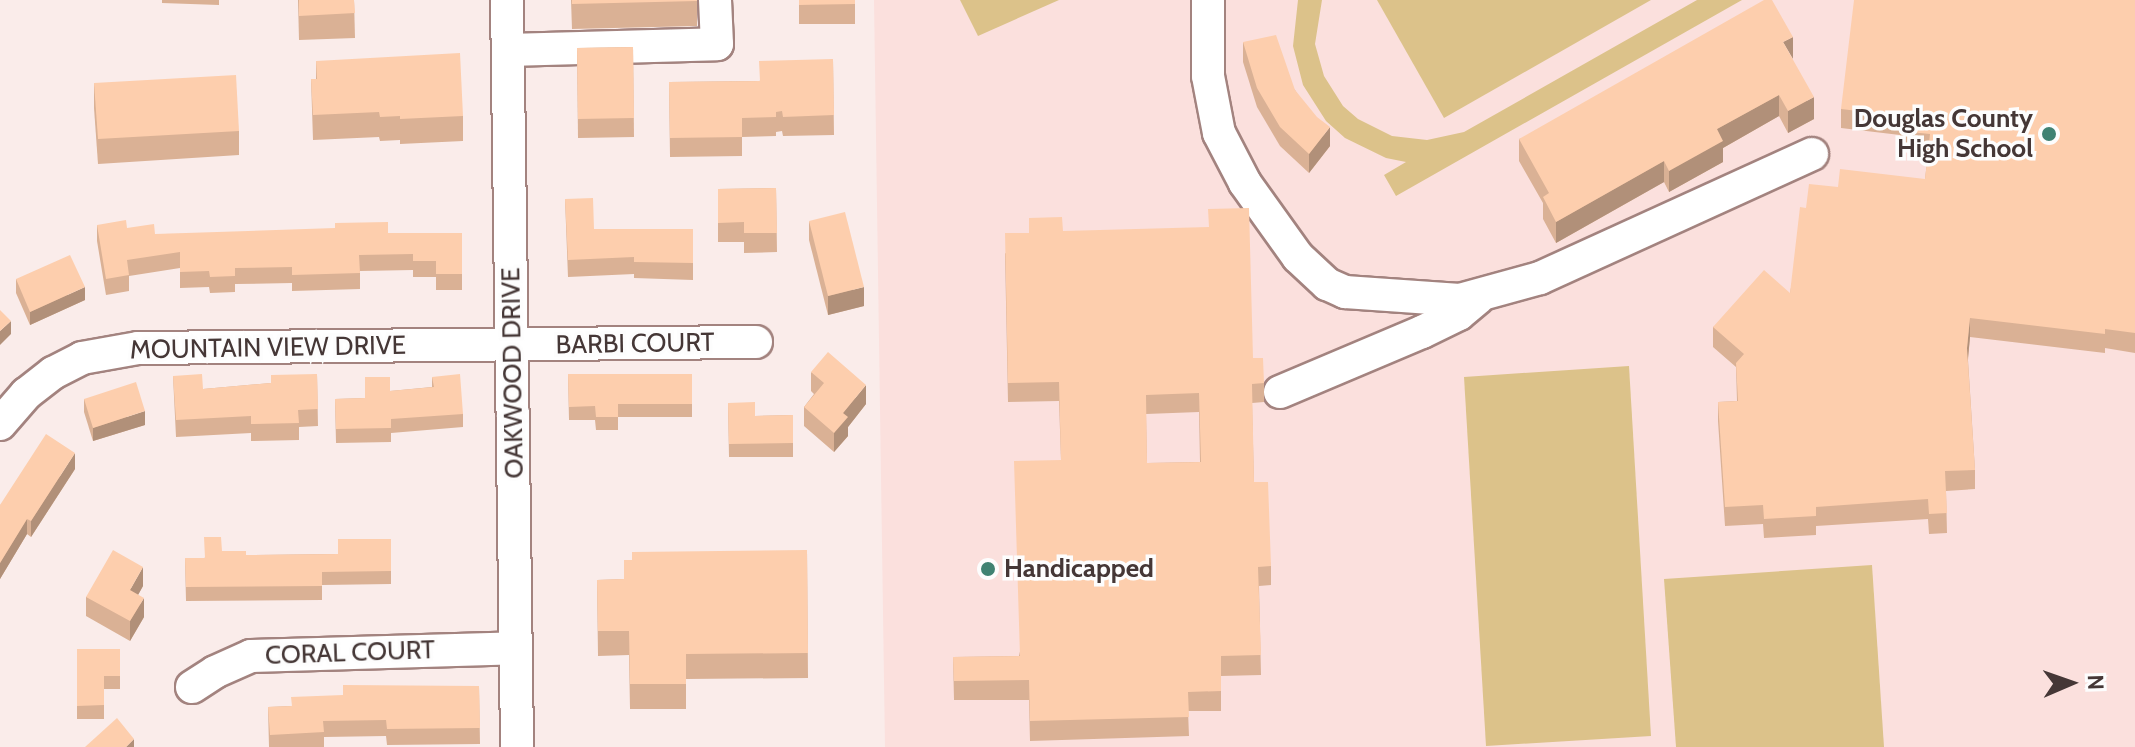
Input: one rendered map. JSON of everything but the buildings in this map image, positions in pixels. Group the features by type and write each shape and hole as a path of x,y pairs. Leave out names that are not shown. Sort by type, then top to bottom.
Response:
{"street":[{"name":"OAKWOOD DRIVE","path":"507,0 517,747"},
{"path":"508,50 717,44 715,0"},
{"path":"1208,0 1208,76 1219,133 1245,183 1298,257 1327,284 1345,292 1460,300 1540,278 1812,154"},
{"path":"1280,392 1459,314 1484,294"},
{"name":"BARBI COURT","path":"514,345 756,342"},
{"name":"MOUNTAIN VIEW DRIVE","path":"0,424 26,394 53,373 82,358 110,351 138,348 514,345"},
{"name":"CORAL COURT","path":"192,687 251,656 516,648"}],"shaded area":[{"path":"874,0 2135,0 2135,747 885,747"},
{"path":"960,0 1059,0 978,36"},
{"path":"1298,0 1322,0 1315,44 1324,76 1343,106 1358,119 1392,136 1427,140 1464,132 1697,0 1742,0 1396,196 1384,175 1406,162 1386,158 1345,138 1326,121 1303,85 1293,46"},
{"path":"1377,0 1651,0 1444,118"},
{"path":"1629,366 1651,736 1486,746 1464,377"},
{"path":"1872,565 1884,747 1676,747 1664,579"}],"place":[{"name":"Douglas County High School","path":"2049,134"},
{"name":"Handicapped","path":"988,569"}]}
